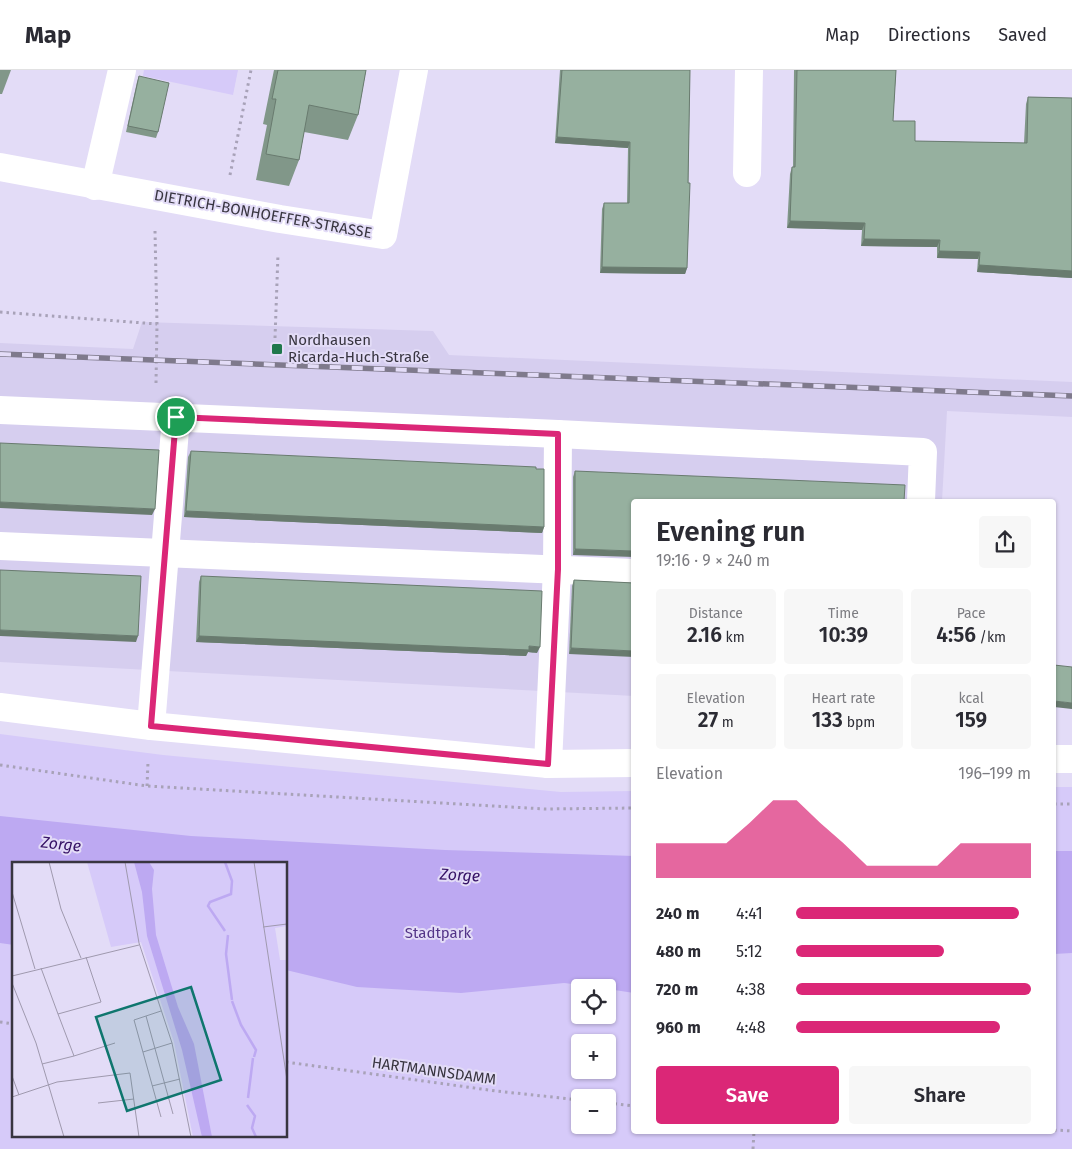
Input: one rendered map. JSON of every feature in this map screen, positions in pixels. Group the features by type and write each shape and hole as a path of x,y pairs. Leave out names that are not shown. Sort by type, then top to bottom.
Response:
{"street":[{"path":"96,186 122,70"},
{"name":"DIETRICH-BONHOEFFER-STRASSE","path":"0,167 223,209 383,235 414,70"},
{"path":"747,173 749,70"},
{"path":"0,410 923,452 921,499"},
{"path":"151,726 166,554 166,417"},
{"path":"548,764 558,569 558,434"},
{"path":"0,546 631,573"},
{"path":"0,707 151,726 548,764 631,763"},
{"path":"1056,759 1072,759"}],"path":[{"path":"223,209 251,70"},
{"path":"154,196 157,324 155,360 166,417"},
{"path":"275,338 280,219"},
{"path":"0,312 157,324"},
{"path":"0,765 147,786 545,809 631,808"},
{"path":"1056,804 1072,804"},
{"name":"HARTMANNSDAMM","path":"288,1062 496,1092 571,1099"},
{"path":"616,1104 631,1106"},
{"path":"1056,1130 1072,1131"},
{"path":"753,1149 754,1134"}],"shaded area":[{"path":"142,322 433,331 449,355 1072,382 1072,417 947,411 942,499 631,499 631,696 0,662 0,343 133,349"}],"green space":[{"path":"144,70 238,70 233,95 143,76"},
{"name":"Stadtpark","path":"0,734 163,755 561,792 631,791 631,1134 1056,1134 1056,787 1072,787 1072,1149 0,1149"}],"water":[{"name":"Zorge","path":"0,816 191,836 445,850 631,856 631,993 616,990 616,979 571,979 571,984 461,993 357,987 288,970 288,862 12,862 12,945 0,943"},
{"path":"1056,851 1072,851 1072,953 1056,954"}],"building":[{"path":"278,70 366,70 358,115 309,105 299,160 266,154 276,99 272,99"},
{"path":"562,70 690,70 688,183 690,183 687,268 602,267 604,203 629,203 630,142 557,137"},
{"path":"797,70 896,70 893,121 915,121 915,141 1027,143 1028,97 1072,98 1072,271 979,265 980,252 939,251 940,240 864,239 865,223 790,221 792,167 795,167"},
{"path":"139,76 169,83 158,132 128,126"},
{"path":"0,443 159,450 155,509 0,502"},
{"path":"191,451 536,467 536,469 544,469 544,527 186,511"},
{"path":"575,471 905,485 904,499 631,499 631,551 575,549"},
{"path":"0,570 141,576 138,636 0,630"},
{"path":"201,576 542,591 540,647 529,646 529,650 199,636"},
{"path":"574,580 631,583 631,651 571,648"},
{"path":"1056,665 1072,667 1072,703 1056,701"}],"railway":[{"path":"0,354 1072,396"}],"place":[{"name":"Nordhausen Ricarda-Huch-Straße","path":"277,349"}],"route":[{"path":"176,417 558,434 558,569 548,764 151,726 176,417"}]}
